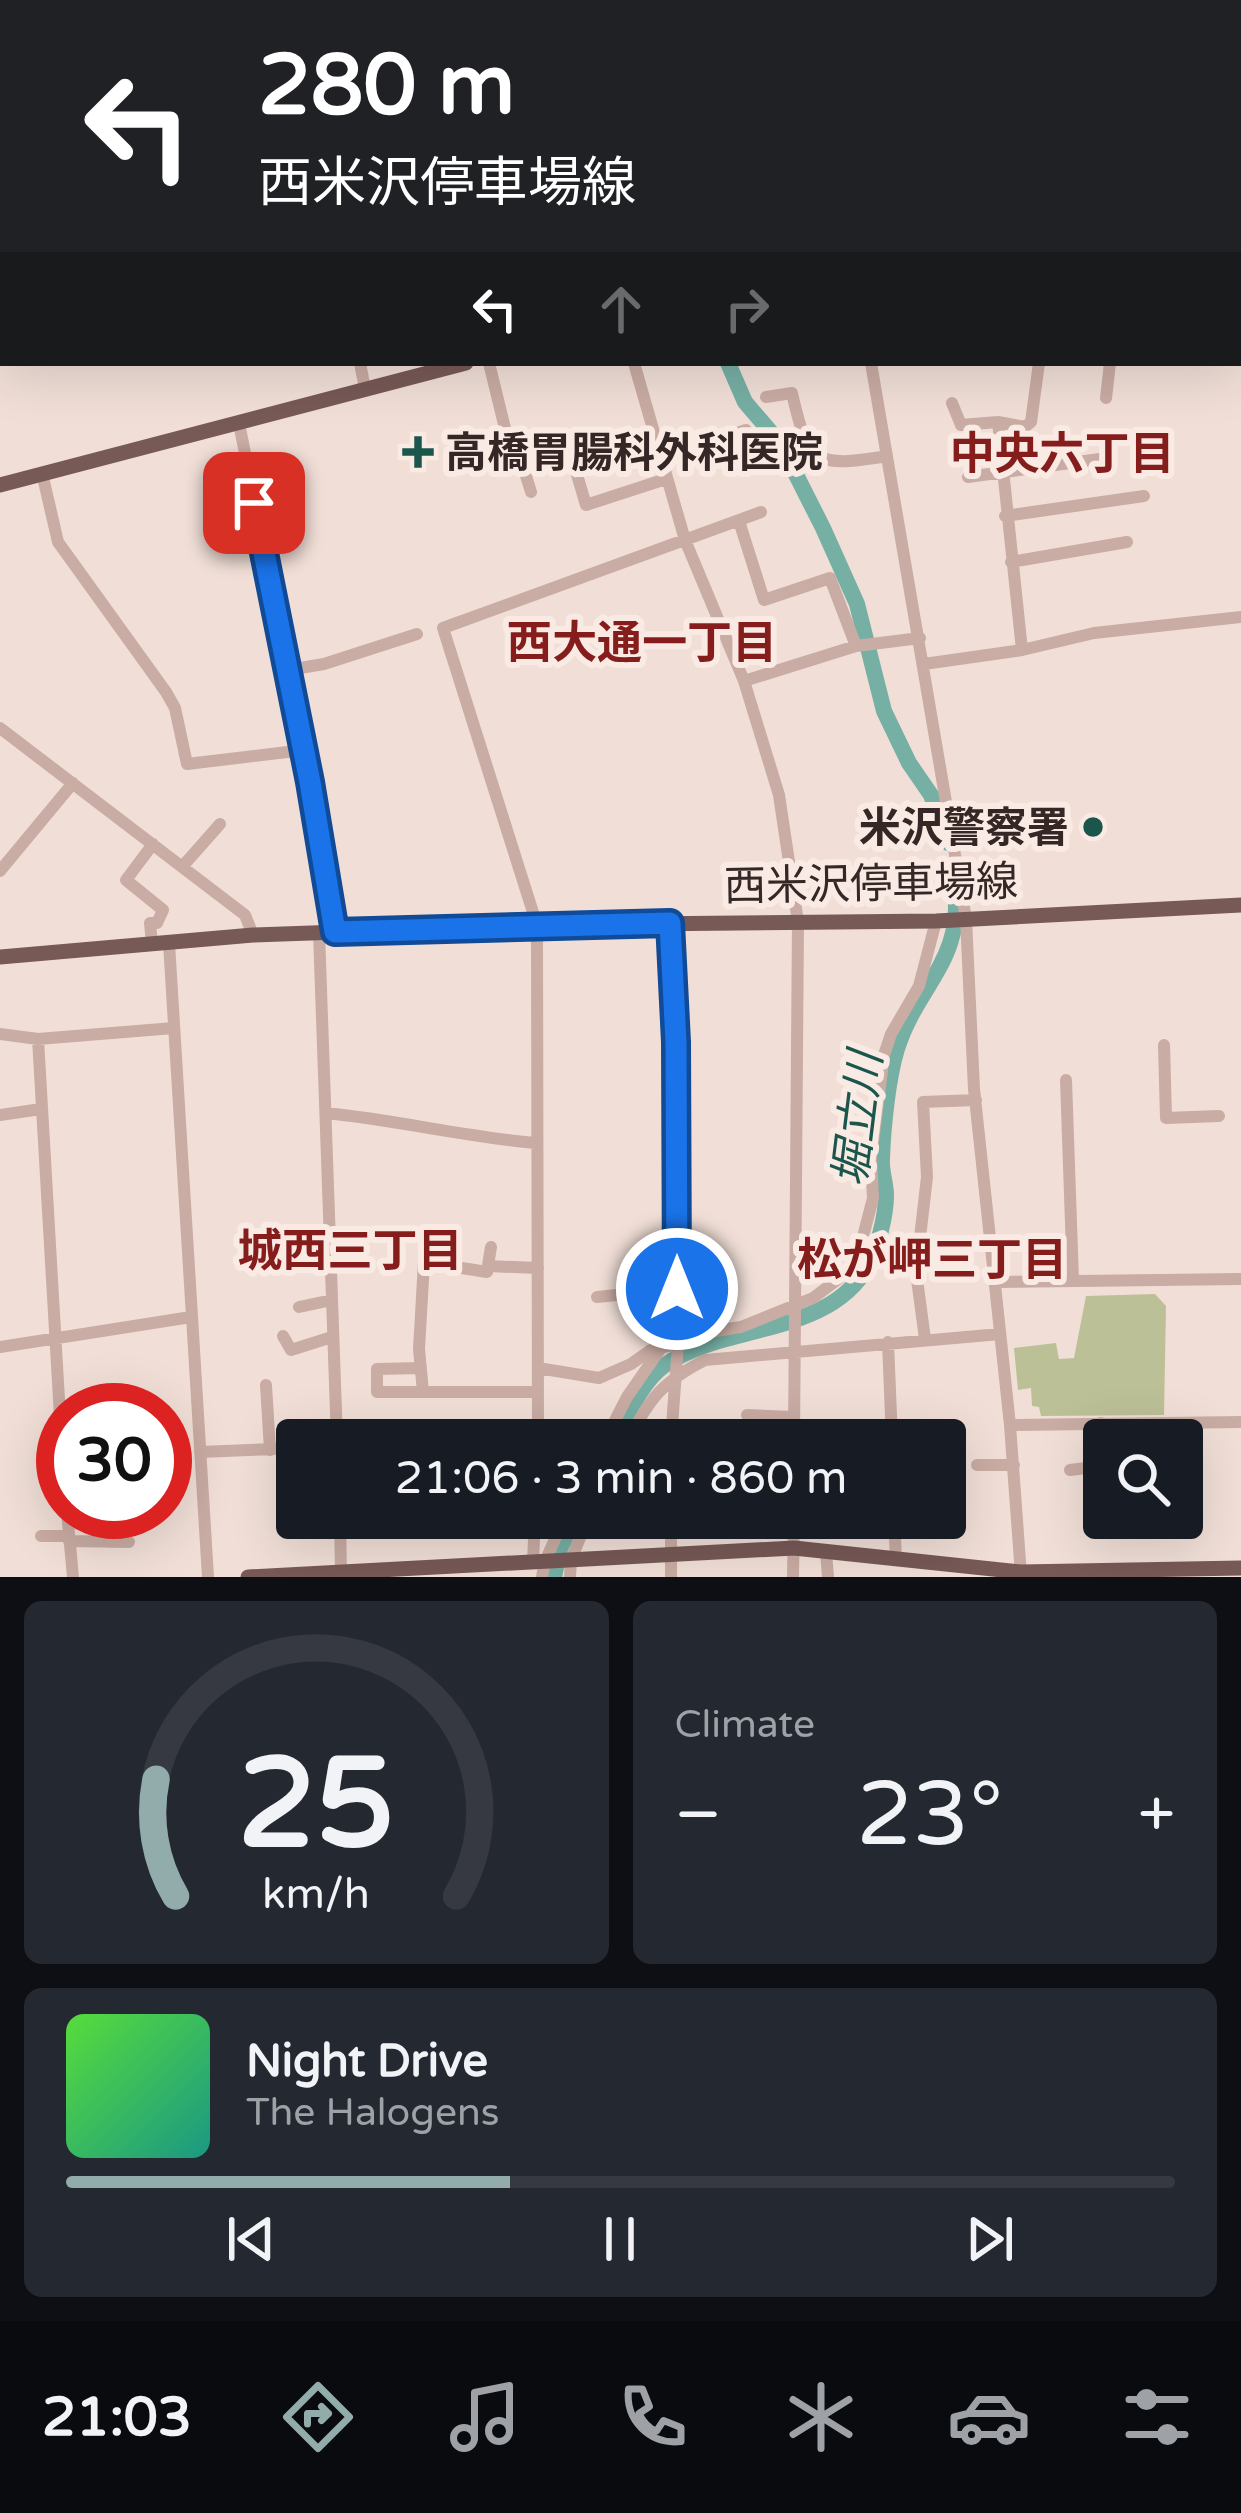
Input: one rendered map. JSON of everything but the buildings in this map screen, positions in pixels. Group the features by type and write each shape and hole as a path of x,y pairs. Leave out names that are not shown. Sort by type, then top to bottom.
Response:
{"main road":[{"path":"0,485 454,366"},
{"name":"西米沢停車場線","path":"0,957 253,935 537,925 937,921 1241,905"},
{"path":"248,1577 570,1566 609,1557 794,1548 965,1572 1215,1573 1241,1568"}],"street":[{"path":"361,366 365,389"},
{"path":"490,366 512,458 523,463 531,492"},
{"path":"635,366 685,540 743,681 779,795 798,922 794,1417 747,1414"},
{"path":"872,366 964,919 976,1100 1021,1574"},
{"path":"952,403 961,424 998,422 1025,427 1031,422 1039,366"},
{"path":"1106,398 1110,366"},
{"path":"766,397 792,393 802,437 816,457 841,464 887,456"},
{"path":"998,422 1022,650"},
{"path":"239,424 304,750 327,932 326,1113 337,1419"},
{"path":"664,458 746,430"},
{"path":"968,477 1107,458"},
{"path":"574,468 586,505 666,479"},
{"path":"42,473 58,542 166,692 175,708 187,764 304,750"},
{"path":"1006,516 1144,496"},
{"path":"538,1419 537,925 443,628 760,512"},
{"path":"739,520 764,600 830,578 856,646"},
{"path":"1011,562 1127,542"},
{"path":"923,664 1022,650 1094,633 1241,617"},
{"path":"288,670 324,664 417,634"},
{"path":"743,681 856,646 920,638"},
{"path":"0,728 245,915 253,935"},
{"path":"0,872 74,783"},
{"path":"182,867 220,824"},
{"path":"153,844 127,880 163,910 157,923 151,923 160,944 174,1028 208,1577"},
{"path":"538,1368 599,1378 662,1348 797,1306 845,1274 862,1249 873,1198 871,1157 884,1055 919,986 937,921"},
{"path":"670,923 676,1042 678,1343 673,1419"},
{"path":"0,1034 38,1039 174,1028"},
{"path":"38,1039 57,1383"},
{"path":"1164,1045 1166,1118 1219,1116"},
{"path":"1066,1080 1073,1280"},
{"path":"925,1340 916,1273 927,1177 923,1102 976,1100"},
{"path":"0,1114 41,1109"},
{"path":"326,1113 384,1119 464,1137 536,1143"},
{"path":"423,1392 424,1234"},
{"path":"424,1262 487,1272 491,1247"},
{"path":"488,1265 538,1268"},
{"path":"996,1282 1241,1279"},
{"path":"597,1297 677,1289"},
{"path":"299,1307 332,1300"},
{"path":"0,1347 191,1317"},
{"path":"640,1419 656,1390 705,1360 1000,1334"},
{"path":"283,1336 291,1350 332,1337"},
{"path":"888,1342 891,1419"},
{"path":"616,1419 662,1348"},
{"path":"422,1367 377,1369 377,1392 538,1392"},
{"path":"266,1385 270,1450"},
{"path":"1203,1422 1241,1422"},
{"path":"1010,1425 1083,1423"},
{"path":"200,1452 276,1450"},
{"path":"977,1465 1014,1465"},
{"path":"1070,1470 1083,1468"},
{"path":"69,1539 73,1577"},
{"path":"84,1539 129,1542"},
{"path":"340,1539 341,1572"},
{"path":"670,1539 671,1577"},
{"path":"794,1539 794,1577"},
{"path":"895,1539 896,1559"},
{"path":"826,1552 828,1577"},
{"path":"609,1557 609,1577"}],"green space":[{"path":"1155,1294 1166,1306 1164,1415 1041,1416 1039,1407 1032,1406 1031,1388 1018,1390 1014,1348 1056,1343 1059,1359 1074,1358 1086,1296"}],"waterway":[{"name":"堀立川","path":"729,366 745,402 780,443 823,528 857,604 884,711 931,795 948,843"},
{"name":"堀立川","path":"626,1419 642,1389 665,1365 716,1342 828,1306 868,1266 885,1212 883,1147 894,1061 906,1026 947,951 956,908 954,880"},
{"name":"堀立川","path":"554,1577 565,1539"}],"place":[{"name":"高橋胃腸科外科医院","path":"418,452"},
{"name":"米沢警察署","path":"1093,827"}],"district":[{"name":"中央六丁目","path":"1062,453"},
{"name":"西大通一丁目","path":"642,642"},
{"name":"城西三丁目","path":"350,1250"},
{"name":"松が岬三丁目","path":"932,1259"}],"route":[{"path":"254,503 335,932 670,923 676,1042 677,1289"}]}
